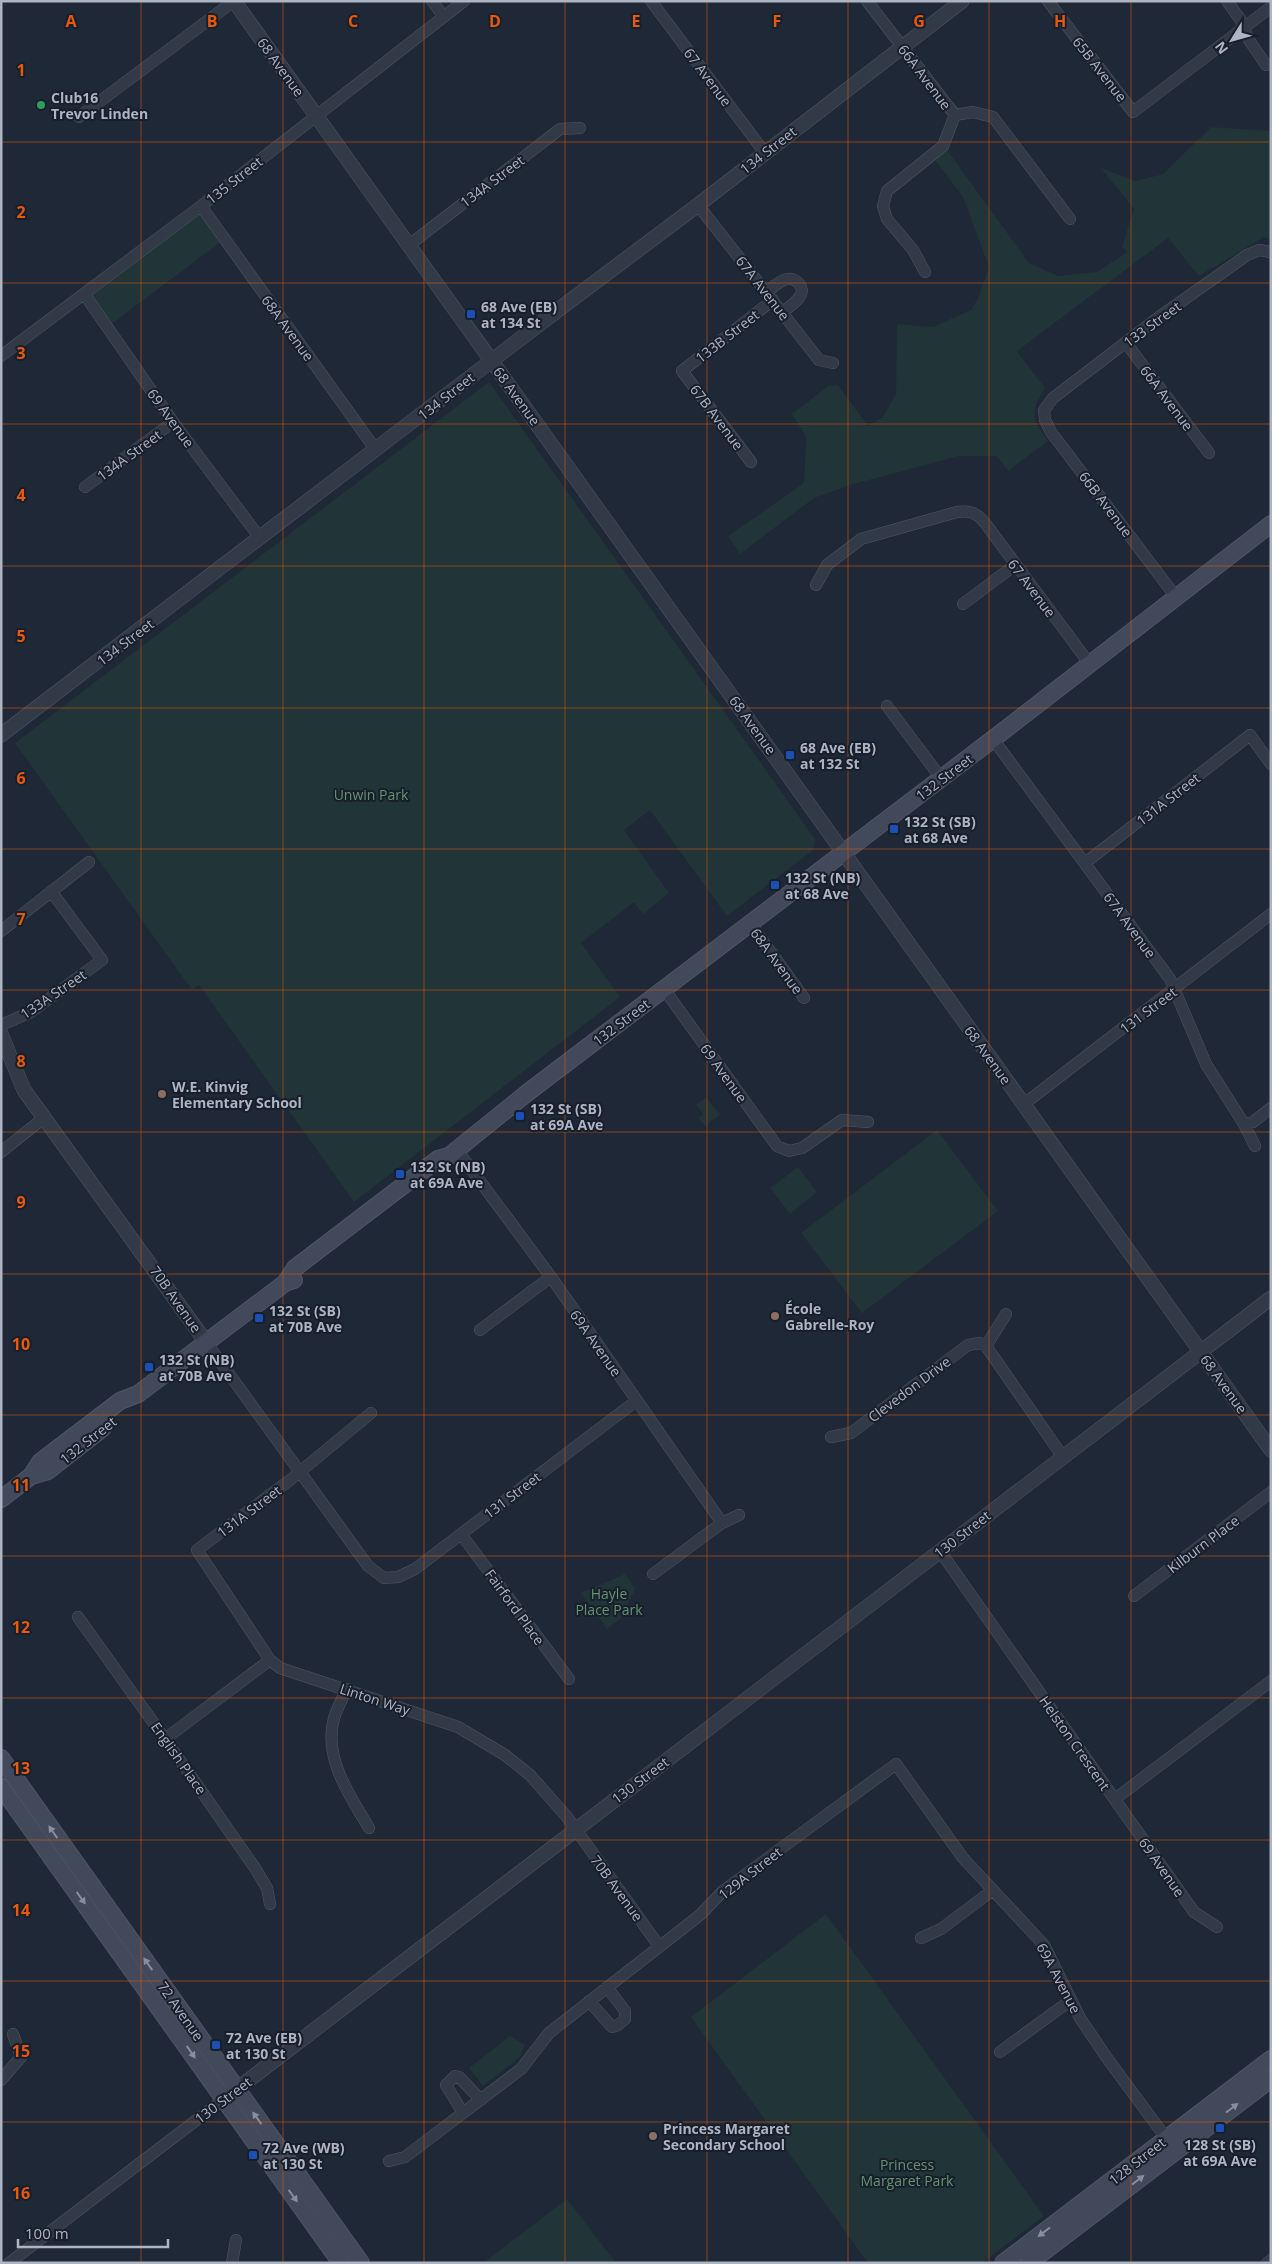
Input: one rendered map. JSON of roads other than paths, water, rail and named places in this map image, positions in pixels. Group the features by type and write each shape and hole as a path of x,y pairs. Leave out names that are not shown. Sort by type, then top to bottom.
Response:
{"main road":[{"name":"132 Street","path":"1,1499 32,1476 48,1471 127,1410 138,1394 206,1342 285,1283 302,1277 444,1166 453,1153 664,989 993,739 1089,663 1269,528"},
{"name":"72 Avenue","path":"1,1758 231,2094 341,2263"},
{"name":"72 Avenue","path":"1,1787 231,2094 361,2263"},
{"name":"128 Street","path":"1029,2263 1076,2227 1271,2059"},
{"name":"128 Street","path":"1003,2263 1114,2178 1173,2143 1271,2079"},
{"path":"1076,2227 1075,2218 1103,2196 1114,2178"}],"street":[{"name":"68 Avenue","path":"234,1 1271,1450"},
{"path":"79,117 234,1"},
{"path":"432,1 444,17"},
{"name":"135 Street","path":"1,356 85,295 464,1"},
{"name":"67 Avenue","path":"651,1 765,153"},
{"name":"66A Avenue","path":"868,1 954,115 973,112 993,117 1070,219"},
{"name":"134 Street","path":"1,735 698,205 962,1"},
{"name":"65B Avenue","path":"1048,1 1134,112 1244,27"},
{"path":"1227,1 1244,27 1249,40 1266,65"},
{"path":"1244,27 1271,7"},
{"path":"925,272 913,250 887,219 883,206 887,190 943,146 954,115"},
{"name":"134A Street","path":"409,245 560,129 580,128"},
{"name":"67A Avenue","path":"698,205 819,360 833,363"},
{"name":"68A Avenue","path":"201,206 376,450"},
{"name":"133 Street","path":"1045,408 1053,398 1231,266 1253,252 1268,251"},
{"name":"133B Street","path":"682,371 770,296 787,279 793,279 800,283 802,295 782,312"},
{"name":"69 Avenue","path":"85,295 173,422 260,538"},
{"name":"66A Avenue","path":"1126,343 1209,453"},
{"name":"67B Avenue","path":"682,371 751,462"},
{"name":"66B Avenue","path":"1045,408 1045,420 1051,432 1176,597"},
{"name":"134A Street","path":"85,487 173,422"},
{"name":"67 Avenue","path":"816,586 827,566 860,538 956,512 975,513 985,523 1089,663"},
{"path":"963,604 1015,564"},
{"path":"887,706 942,778"},
{"name":"131A Street","path":"1085,863 1250,735 1271,764"},
{"name":"67A Avenue","path":"993,739 1175,989 1206,1064 1248,1123 1254,1146"},
{"path":"1,931 89,862"},
{"name":"133A Street","path":"1,1025 31,1012 102,960 51,891"},
{"name":"131 Street","path":"1024,1104 1271,914"},
{"name":"68A Avenue","path":"750,923 804,998"},
{"name":"69 Avenue","path":"664,989 777,1146 789,1151 802,1148 842,1120 868,1122"},
{"name":"70B Avenue","path":"1,1034 24,1090 368,1566 384,1578"},
{"path":"1248,1123 1271,1108"},
{"path":"1,1152 45,1118"},
{"name":"69A Avenue","path":"453,1153 551,1277 722,1523"},
{"path":"480,1330 551,1277"},
{"name":"130 Street","path":"9,2263 1271,1298"},
{"path":"1006,1314 986,1346 1063,1457"},
{"name":"Clevedon Drive","path":"831,1437 851,1433 968,1345 980,1343 986,1346"},
{"name":"131 Street","path":"384,1578 398,1577 415,1569 636,1401"},
{"name":"131A Street","path":"197,1550 290,1480 371,1413"},
{"name":"Kilburn Place","path":"1134,1596 1271,1492"},
{"path":"653,1574 722,1523 739,1514"},
{"name":"Fairford Place","path":"461,1534 569,1679"},
{"name":"Linton Way","path":"197,1550 270,1660 280,1668 458,1726 504,1755 530,1775 576,1829"},
{"name":"Helston Crescent","path":"940,1551 1115,1799 1271,1681"},
{"name":"English Place","path":"78,1617 259,1875 267,1888 270,1904"},
{"path":"165,1739 270,1660"},
{"path":"347,1689 334,1718 332,1748 339,1775 369,1828"},
{"name":"69A Avenue","path":"896,1764 962,1858 1044,1945 1071,2000 1096,2042 1173,2143"},
{"name":"129A Street","path":"389,2161 406,2157 521,2069 549,2033 700,1915 723,1891 896,1764"},
{"name":"69 Avenue","path":"1115,1799 1194,1912 1217,1927"},
{"name":"70B Avenue","path":"576,1829 659,1946"},
{"path":"921,1938 941,1929 992,1890"},
{"path":"589,2001 612,2027 626,2019 625,2011 607,1987"},
{"path":"1000,2052 1071,2000"},
{"path":"1,2080 20,2057 13,2034"},
{"path":"463,2113 446,2085 449,2080 459,2076 481,2100"},
{"path":"232,2263 236,2240"},
{"path":"1267,2263 1271,2260"}],"place":[{"name":"Club16 Trevor Linden","path":"41,105"},
{"name":"68 Ave (EB) at 134 St","path":"471,314"},
{"name":"68 Ave (EB) at 132 St","path":"790,755"},
{"name":"132 St (SB) at 68 Ave","path":"894,829"},
{"name":"132 St (NB) at 68 Ave","path":"775,885"},
{"name":"W.E. Kinvig Elementary School","path":"162,1094"},
{"name":"132 St (SB) at 69A Ave","path":"520,1116"},
{"name":"132 St (NB) at 69A Ave","path":"400,1174"},
{"name":"École Gabrelle-Roy","path":"775,1316"},
{"name":"132 St (SB) at 70B Ave","path":"259,1318"},
{"name":"132 St (NB) at 70B Ave","path":"149,1367"},
{"name":"72 Ave (EB) at 130 St","path":"216,2045"},
{"name":"128 St (SB) at 69A Ave","path":"1220,2128"},
{"name":"Princess Margaret Secondary School","path":"653,2136"},
{"name":"72 Ave (WB) at 130 St","path":"253,2155"}],"park label":[{"name":"Unwin Park","path":"371,794"},
{"name":"Hayle Place Park","path":"609,1602"},
{"name":"Princess Margaret Park","path":"907,2172"}]}
